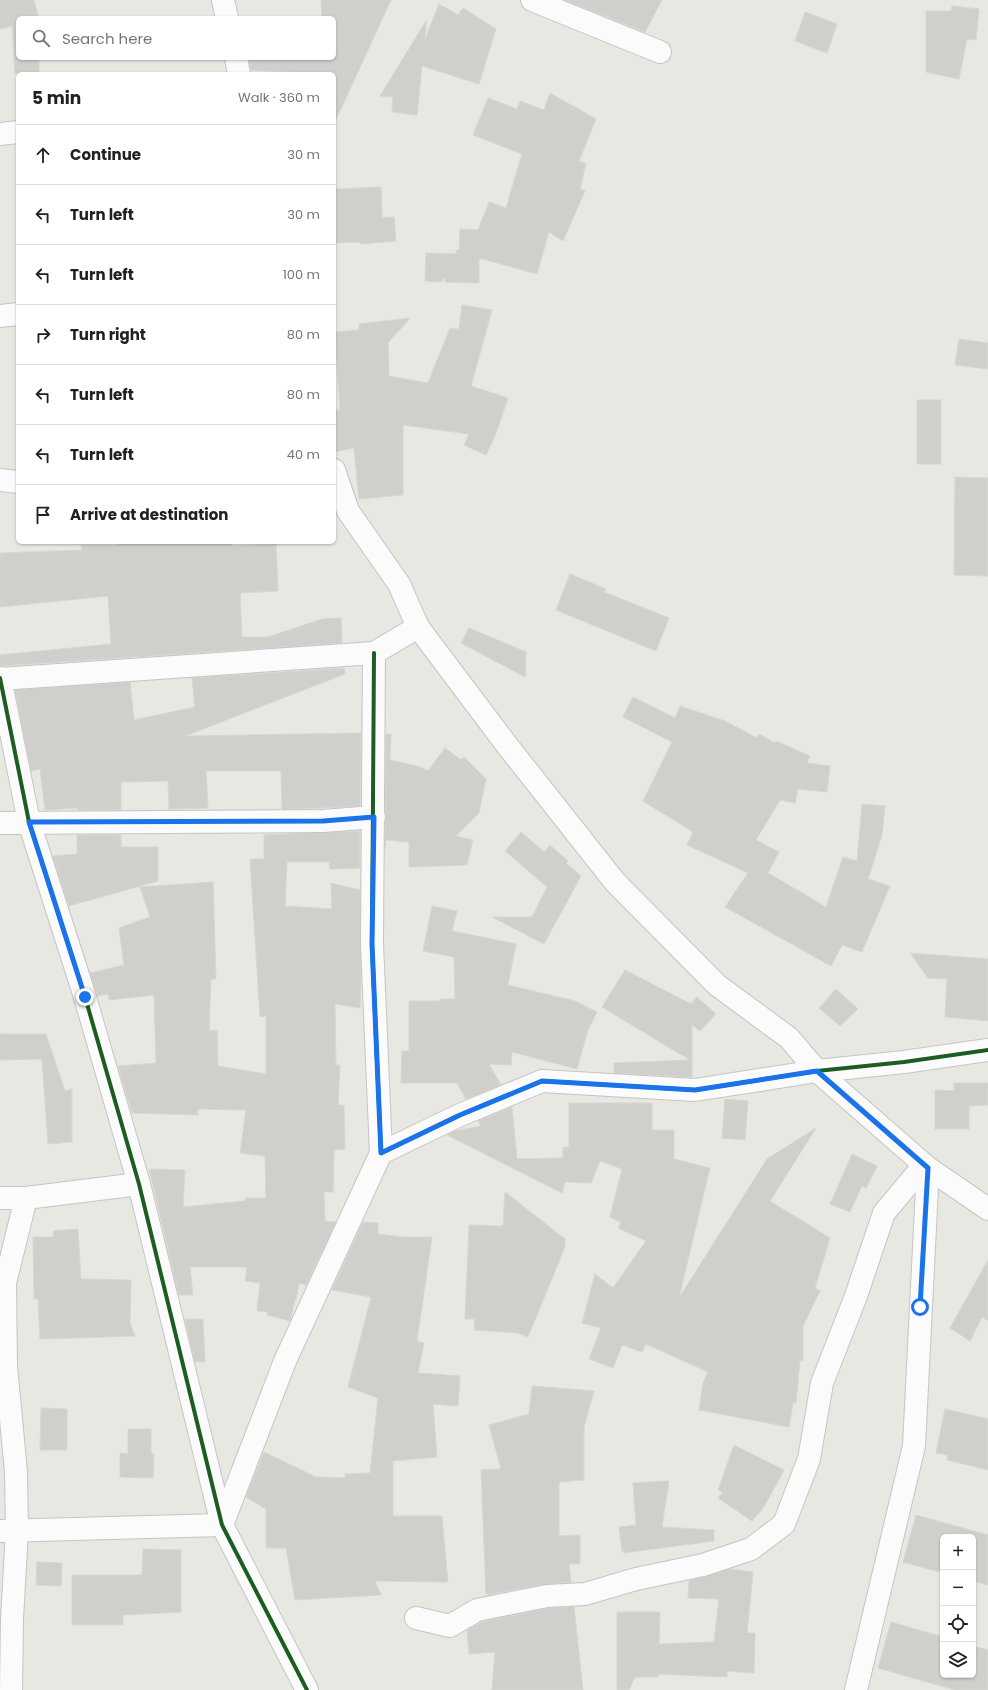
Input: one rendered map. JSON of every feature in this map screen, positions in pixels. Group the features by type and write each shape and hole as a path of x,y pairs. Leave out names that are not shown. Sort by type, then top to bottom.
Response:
{"street":[{"path":"223,0 227,16"},
{"path":"532,0 660,52"},
{"path":"236,60 239,72"},
{"path":"0,134 16,132"},
{"path":"0,316 16,314"},
{"path":"336,476 348,511 399,584 418,627 506,744 615,882 717,985 789,1038 817,1071 926,1167 988,1209"},
{"path":"0,480 16,482"},
{"path":"307,1690 222,1525 139,1184 85,997 29,822 0,679 374,653 418,627"},
{"path":"222,1525 285,1362 381,1153 372,944 374,653"},
{"path":"0,823 323,821 374,817"},
{"path":"381,1153 460,1115 542,1081 695,1090 817,1071 904,1062 988,1050"},
{"path":"416,1618 450,1626 477,1610 547,1596 586,1594 636,1580 703,1565 751,1549 784,1524 808,1459 822,1383 856,1296 884,1213 926,1167"},
{"path":"856,1690 914,1446 926,1167"},
{"path":"0,1198 26,1198 139,1184"},
{"path":"11,1690 12,1619 9,1531 16,1472 6,1366 5,1283 26,1198"},
{"path":"9,1531 222,1525"}],"building":[{"path":"0,0 34,0 38,16 16,16 16,60 39,60 39,72 16,72 15,74 12,26 0,29"},
{"path":"321,0 391,0 336,120 336,72 251,70 249,60 336,60 336,16 322,16"},
{"path":"565,0 662,0 645,32"},
{"path":"439,4 458,15 463,8 496,29 479,84 422,66 417,115 392,112 393,97 380,96 426,21 425,39"},
{"path":"952,6 979,9 976,40 967,39 959,79 926,72 926,11 951,11"},
{"path":"805,12 837,24 827,53 795,41"},
{"path":"550,93 596,119 579,161 586,164 580,189 585,191 563,241 549,232 537,274 479,258 479,283 445,282 446,276 441,282 425,281 426,253 456,254 456,250 459,250 460,229 478,230 489,202 506,208 522,154 473,135 488,98 517,109 520,101 544,110"},
{"path":"381,187 382,218 394,217 396,241 360,244 360,242 336,243 336,189"},
{"path":"462,305 492,310 471,386 508,398 495,436 486,455 464,445 469,434 403,425 403,495 359,499 354,448 336,452 336,411 340,410 336,332 359,330 359,324 410,318 388,343 389,376 428,383 450,328 459,329"},
{"path":"959,339 988,343 988,369 955,365"},
{"path":"917,400 941,400 941,464 917,464"},
{"path":"955,477 988,478 988,576 954,575"},
{"path":"232,544 232,546 276,544 278,591 240,593 242,637 268,637 322,619 341,618 342,643 0,666 0,655 111,644 108,596 0,607 0,553 82,550 81,545"},
{"path":"570,574 606,589 604,592 669,618 656,651 556,610"},
{"path":"469,628 526,652 525,677 461,643"},
{"path":"344,668 345,674 185,736 361,733 360,806 282,809 281,771 206,771 208,808 169,809 168,781 121,782 121,810 78,810 78,808 45,810 40,769 31,771 15,690 130,682 134,720 195,707 192,678"},
{"path":"633,697 675,718 680,706 725,721 757,738 759,734 775,743 776,741 810,756 807,763 830,766 827,792 798,789 795,803 780,800 756,840 779,852 768,873 826,907 843,857 857,861 862,804 885,806 882,835 868,879 890,886 862,952 842,945 831,966 725,907 748,873 687,845 693,832 643,801 672,742 623,717"},
{"path":"386,734 391,734 390,760 421,767 428,771 445,748 461,760 464,757 486,779 479,813 456,836 473,840 467,865 409,867 409,842 386,840 385,848"},
{"path":"360,831 360,868 330,869 329,862 287,862 285,906 332,909 331,883 360,890 360,1008 335,1004 336,1065 340,1065 338,1105 344,1105 345,1149 334,1150 333,1192 324,1192 325,1221 336,1222 306,1285 299,1283 290,1321 267,1315 268,1312 257,1311 260,1283 245,1281 247,1267 190,1267 193,1295 179,1295 149,1169 185,1170 183,1207 245,1201 245,1198 266,1198 265,1156 240,1153 246,1110 198,1109 198,1115 132,1113 118,1066 156,1063 154,995 109,1000 108,994 98,996 90,973 124,965 119,928 150,917 140,887 213,882 216,979 211,979 209,1031 217,1030 218,1066 266,1074 266,1016 260,1017 250,859 264,859 264,835"},
{"path":"521,832 544,852 550,845 568,861 566,863 581,876 544,944 492,917 532,917 547,887 505,851"},
{"path":"77,835 121,835 121,847 158,847 158,881 69,906 53,856 77,854"},
{"path":"432,906 457,911 452,931 516,944 508,985 575,1001 597,1012 588,1030 577,1069 512,1052 511,1065 489,1064 501,1085 466,1099 457,1083 401,1083 402,1051 409,1051 409,1001 440,1001 440,999 455,999 454,957 423,951"},
{"path":"910,953 988,959 988,1021 945,1017 947,979 928,978"},
{"path":"625,970 691,1004 697,997 716,1014 700,1031 692,1025 692,1077 614,1073 614,1063 690,1060 602,1007"},
{"path":"836,989 858,1009 840,1026 819,1008"},
{"path":"0,1034 46,1034 65,1091 72,1089 72,1142 48,1144 42,1059 0,1060"},
{"path":"954,1083 988,1083 988,1105 969,1106 969,1129 935,1129 935,1090 954,1091"},
{"path":"725,1099 748,1101 745,1140 722,1138"},
{"path":"569,1103 652,1103 652,1130 674,1130 674,1159 710,1168 679,1298 767,1159 816,1128 770,1201 830,1238 815,1288 820,1291 803,1326 803,1361 800,1361 796,1403 793,1403 789,1427 699,1410 703,1383 708,1372 646,1344 642,1352 622,1345 613,1368 589,1359 601,1328 582,1323 595,1274 613,1288 646,1241 618,1228 621,1222 610,1217 622,1169 600,1161 591,1183 565,1182 562,1193 447,1135 455,1131 481,1126 478,1121 512,1107 517,1159 563,1158 563,1147 569,1147"},
{"path":"852,1154 877,1166 866,1188 862,1186 850,1212 830,1204"},
{"path":"505,1192 565,1239 565,1247 528,1337 518,1333 474,1330 475,1319 465,1319 469,1225 503,1226"},
{"path":"363,1222 378,1223 378,1234 404,1237 432,1237 417,1341 424,1343 418,1373 460,1376 458,1406 433,1404 437,1457 393,1461 393,1516 442,1516 448,1582 375,1581 381,1595 295,1600 286,1548 266,1548 266,1509 246,1497 264,1452 316,1477 345,1478 345,1474 370,1473 378,1398 348,1387 371,1297 332,1290"},
{"path":"78,1229 81,1279 131,1280 130,1323 135,1336 40,1339 38,1299 34,1299 33,1237 54,1237 53,1231"},
{"path":"988,1260 988,1321 982,1317 970,1341 950,1328"},
{"path":"185,1319 203,1319 205,1362 195,1362"},
{"path":"532,1386 594,1391 584,1427 584,1480 559,1482 559,1536 580,1535 580,1564 569,1564 571,1582 545,1584 486,1595 481,1470 501,1469 489,1425 529,1414"},
{"path":"41,1408 67,1409 67,1450 40,1450"},
{"path":"945,1409 988,1419 988,1470 947,1460 948,1455 936,1453"},
{"path":"128,1429 151,1429 151,1454 154,1454 153,1478 120,1477 120,1453 128,1454"},
{"path":"734,1445 784,1470 764,1507 752,1521 718,1498 723,1492 718,1490"},
{"path":"669,1481 662,1527 714,1530 714,1541 624,1553 622,1551 619,1527 636,1525 633,1483"},
{"path":"916,1515 988,1535 988,1585 976,1582 976,1534 940,1534 940,1572 903,1562"},
{"path":"143,1549 181,1550 181,1612 123,1615 123,1625 72,1625 72,1575 142,1575"},
{"path":"37,1562 62,1563 61,1586 36,1585"},
{"path":"730,1569 753,1572 747,1633 755,1633 754,1673 727,1671 727,1677 658,1674 658,1677 635,1677 629,1690 617,1690 617,1612 660,1612 659,1644 714,1642 719,1599 688,1598 689,1581"},
{"path":"574,1607 583,1690 492,1690 495,1652 469,1654 467,1630 482,1622 549,1608"},
{"path":"891,1622 940,1636 940,1678 976,1678 976,1647 988,1650 988,1690 955,1690 878,1668"}],"cycle path":[{"path":"374,653 372,944 381,1153 460,1115 542,1081 695,1090 817,1071 904,1062 988,1050"},
{"path":"0,678 29,822 85,997 139,1184 222,1525 307,1690"}],"route":[{"path":"85,997 29,822 323,821 374,817 372,944 381,1153 460,1115 542,1081 695,1090 817,1071 928,1168 920,1307"}]}
